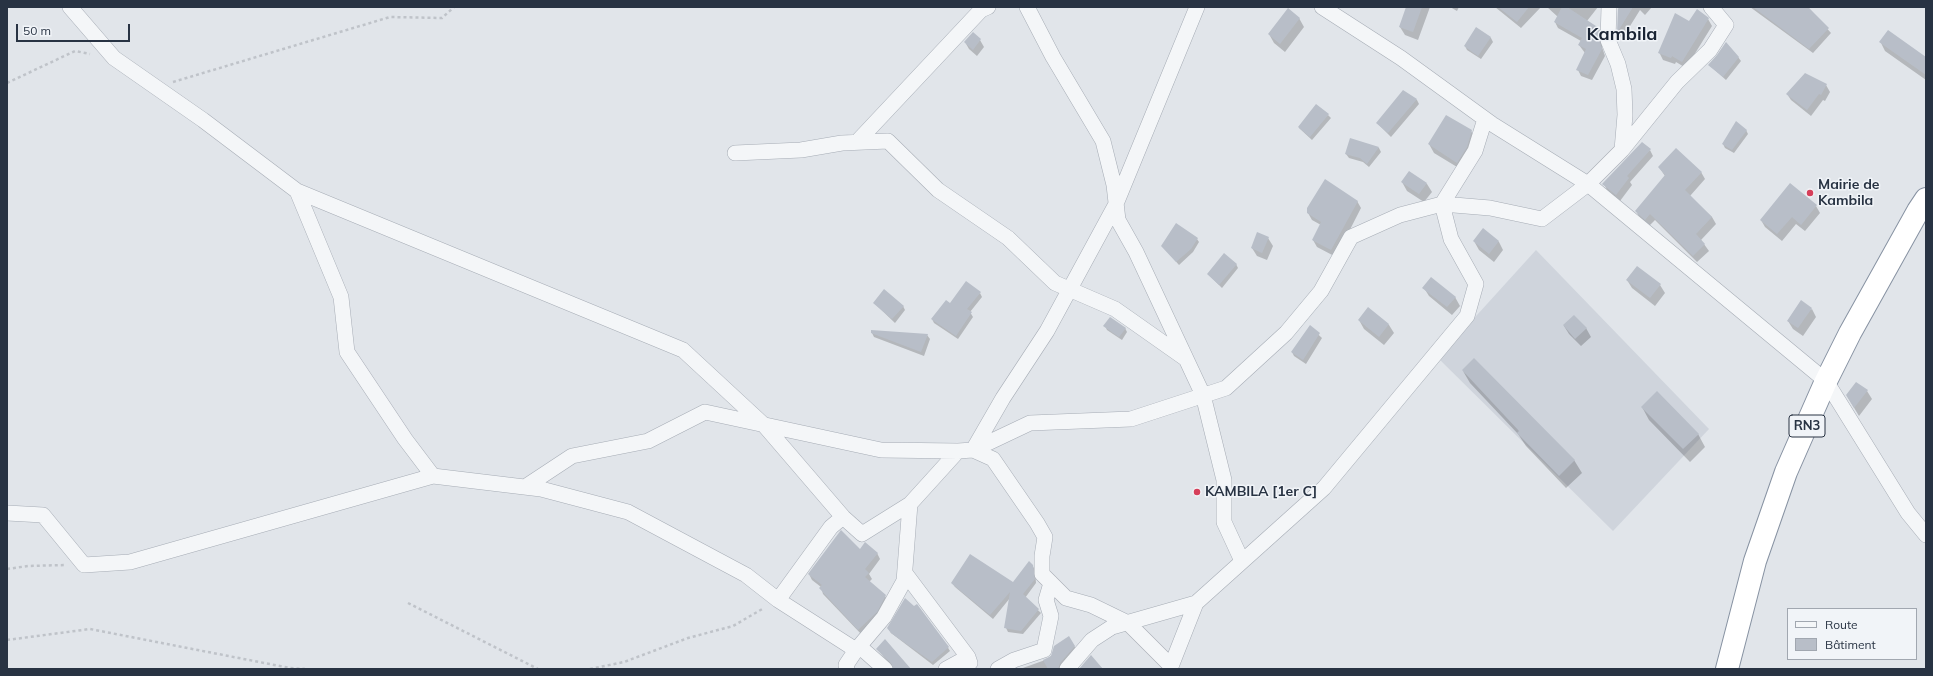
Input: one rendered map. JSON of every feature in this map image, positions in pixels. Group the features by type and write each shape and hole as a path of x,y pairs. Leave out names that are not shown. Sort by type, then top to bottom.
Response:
{"highway":[{"name":"RN3","path":"1727,669 1755,561 1786,472 1826,382 1862,312 1926,199"}],"street":[{"path":"70,7 114,58 297,191 683,350 764,425 843,517 862,534 910,504 965,451 1003,398 1047,331 1116,204 1197,7"},
{"path":"857,142 981,10 988,7"},
{"path":"1027,7 1053,57 1103,141 1114,184 1118,220 1136,252 1203,395 1224,480 1224,522 1242,561"},
{"path":"1322,7 1401,58 1485,119 1588,184 1826,382 1908,513 1926,535"},
{"path":"1609,7 1608,40 1618,64 1624,90 1625,115 1622,150"},
{"path":"965,451 1030,423 1131,419 1226,388 1286,333 1321,291 1351,237 1400,215 1442,204 1490,208 1542,219 1588,184 1622,150 1677,82 1710,50 1726,25 1711,7"},
{"path":"1067,669 1092,640 1112,627 1196,603 1324,488 1467,316 1476,284 1451,239 1442,204 1475,151 1485,119"},
{"path":"735,153 802,150 842,143 888,141 938,190 1008,238 1055,283 1115,309 1186,360"},
{"path":"297,191 341,297 347,352 433,476"},
{"path":"525,487 572,456 648,441 705,412 881,450 965,451 993,459 1037,523 1045,537 1042,556 1042,574 1066,598 1091,604 1128,623 1171,667 1196,603"},
{"path":"7,513 43,515 84,565 130,562 433,476 541,489 628,512 746,575 778,600 857,648 885,669"},
{"path":"847,669 846,665 857,648 884,617 904,581 910,504"},
{"path":"778,600 831,527 843,517"},
{"path":"905,573 968,665 946,669"},
{"path":"998,669 1014,660 1044,650 1051,616 1046,600 1051,583"}],"path":[{"path":"156,88 390,17 442,18 454,7"},
{"path":"7,83 75,51 114,58"},
{"path":"7,568 84,565"},
{"path":"590,669 624,662 688,638 733,626 778,600"},
{"path":"408,603 538,669"},
{"path":"7,640 90,629 290,668 305,669"}],"shaded area":[{"path":"1536,250 1709,429 1613,531 1438,358"}],"building":[{"path":"1406,7 1422,7 1413,32 1399,27"},
{"path":"1498,7 1529,7 1517,22"},
{"path":"1562,7 1567,7 1599,28 1599,40 1602,49 1588,75 1576,70 1586,49 1578,45 1582,38 1554,22"},
{"path":"1619,7 1633,7 1617,33 1618,9"},
{"path":"1753,7 1808,7 1829,28 1809,49"},
{"path":"1288,8 1300,18 1280,44 1268,34"},
{"path":"1697,9 1709,18 1682,62 1672,56 1671,58 1658,53 1675,13 1689,21"},
{"path":"1476,27 1491,37 1478,56 1464,46"},
{"path":"1888,30 1926,57 1926,75 1879,42"},
{"path":"973,32 981,39 973,50 964,42"},
{"path":"1726,42 1739,57 1723,77 1708,65"},
{"path":"1805,73 1827,84 1821,95 1819,94 1807,110 1786,94"},
{"path":"1403,90 1417,99 1388,133 1376,123"},
{"path":"1316,104 1329,114 1310,137 1298,127"},
{"path":"1446,115 1472,130 1467,147 1457,163 1428,144"},
{"path":"1736,121 1747,130 1732,150 1722,144"},
{"path":"1350,138 1379,147 1367,164 1360,158 1345,154"},
{"path":"1642,142 1651,149 1627,176 1629,178 1616,195 1602,184"},
{"path":"1676,148 1702,172 1685,190 1712,217 1696,234 1705,244 1693,256 1650,214 1645,220 1635,211 1665,175 1658,167"},
{"path":"1409,171 1427,183 1419,194 1401,182"},
{"path":"1325,179 1358,201 1331,250 1312,240 1321,222 1307,213 1307,208"},
{"path":"1790,183 1817,205 1801,225 1792,217 1777,234 1760,220"},
{"path":"1176,223 1198,238 1191,249 1176,262 1161,246"},
{"path":"1483,228 1499,241 1489,254 1473,241"},
{"path":"1257,232 1269,237 1262,253 1251,248"},
{"path":"1224,253 1237,264 1219,285 1207,274"},
{"path":"1637,266 1661,284 1650,298 1626,280"},
{"path":"1431,277 1456,297 1447,307 1422,288"},
{"path":"966,281 981,292 967,309 972,312 956,336 931,319 946,300 950,303"},
{"path":"884,289 904,306 892,319 873,303"},
{"path":"1801,300 1812,308 1798,328 1787,321"},
{"path":"1368,307 1389,324 1379,337 1358,320"},
{"path":"1574,315 1587,328 1575,339 1563,325"},
{"path":"1110,317 1126,328 1119,337 1103,326"},
{"path":"1310,325 1320,333 1303,360 1291,352"},
{"path":"871,330 928,334 921,352 871,333"},
{"path":"1474,358 1575,460 1559,476 1517,433 1519,431 1462,370"},
{"path":"1856,382 1868,390 1854,408 1846,395"},
{"path":"1657,391 1699,434 1683,449 1641,407"},
{"path":"841,530 860,549 865,542 878,553 865,569 869,573 865,577 886,595 877,612 858,630 819,588 822,585 808,574"},
{"path":"970,554 1013,582 1029,561 1033,565 1035,579 1023,594 1039,609 1021,631 1004,628 1010,592 990,615 951,583"},
{"path":"905,598 914,606 917,604 949,647 932,662 891,633 887,628"},
{"path":"1069,636 1075,646 1060,663 1058,669 1048,669 1043,660 1051,656 1054,646"},
{"path":"885,639 911,669 894,669 891,663 876,649"},
{"path":"1091,655 1103,669 1079,669"}],"place":[{"name":"Mairie de Kambila","path":"1810,193"},
{"name":"KAMBILA [1er C]","path":"1197,492"}],"district":[{"name":"Kambila","path":"1622,35"}]}
